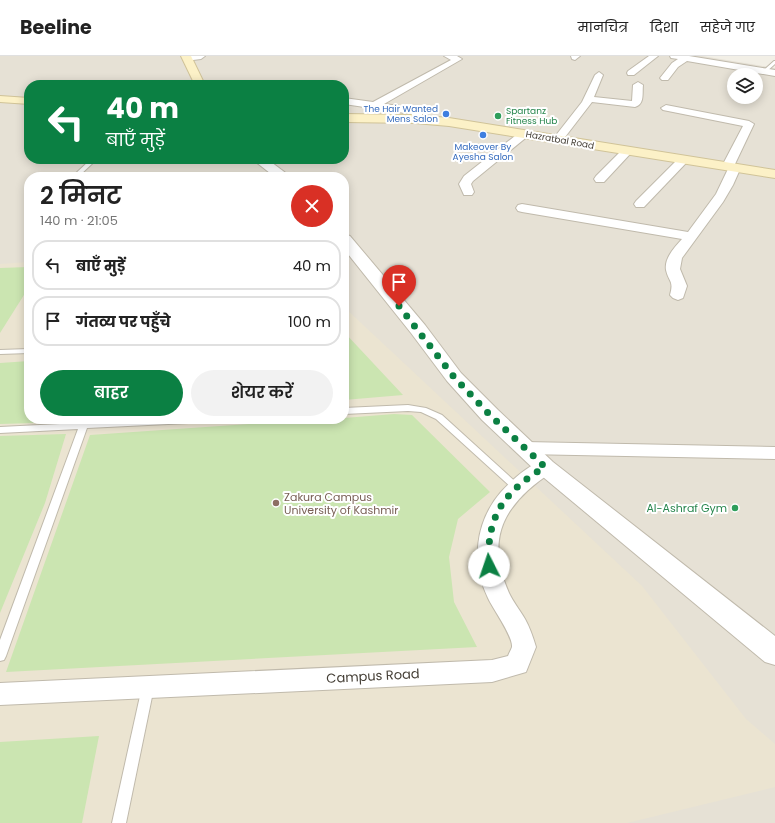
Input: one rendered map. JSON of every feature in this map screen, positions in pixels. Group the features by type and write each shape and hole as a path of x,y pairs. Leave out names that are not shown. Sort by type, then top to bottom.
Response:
{"main road":[{"path":"187,57 198,80"},
{"path":"0,99 24,101"},
{"name":"Hazratbal Road","path":"349,118 416,119 449,122 775,174"}],"street":[{"path":"187,57 201,56"},
{"path":"375,105 458,59 448,56"},
{"path":"631,72 654,56"},
{"path":"674,56 775,73"},
{"path":"665,78 675,65 686,58"},
{"path":"558,139 578,116 589,99 599,75"},
{"path":"589,99 635,104 637,102 638,85"},
{"path":"349,102 415,111 418,113 416,119"},
{"path":"666,108 749,124 731,167 729,183 675,259 673,265 680,286 678,295"},
{"path":"468,192 465,184 468,179 524,134"},
{"path":"600,179 627,151"},
{"path":"640,204 683,160"},
{"path":"266,164 277,172"},
{"path":"522,208 692,236"},
{"path":"349,245 418,329 454,377 525,448 545,467 775,653"},
{"path":"525,448 775,453"},
{"name":"Campus Road","path":"0,694 492,671 517,664 524,647 517,628 504,607 494,586 489,566 488,548 490,530 496,514 516,487 545,467"}],"lane":[{"path":"765,71 775,62"},
{"path":"81,172 89,164"},
{"path":"0,352 24,351"},
{"path":"349,411 408,408 423,410 439,417 516,487"},
{"path":"0,430 72,424"},
{"path":"0,656 84,424"},
{"path":"119,823 148,686"}],"shaded area":[{"path":"0,56 702,56 775,68 775,823 0,823"},
{"name":"Zakura Campus University of Kashmir","path":"24,262 24,424 349,424 349,312 642,586 746,719 775,744 775,787 627,823 0,823 0,264"}],"green space":[{"path":"24,267 24,295 0,333 0,268"},
{"path":"349,337 403,395 349,400"},
{"path":"24,361 24,423 0,424 0,363"},
{"path":"394,414 412,415 490,492 458,519 449,557 454,602 477,647 6,672 90,435 250,424 349,424 349,418"},
{"path":"66,434 45,503 0,613 0,436"},
{"path":"99,736 82,823 0,823 0,742"}],"place":[{"name":"The Hair Wanted Mens Salon","path":"446,114"},
{"name":"Spartanz Fitness Hub","path":"498,116"},
{"name":"Makeover By Ayesha Salon","path":"483,135"},
{"name":"Zakura Campus University of Kashmir","path":"276,503"},
{"name":"Al-Ashraf Gym","path":"735,508"}],"route":[{"path":"399,306 454,377 490,415 545,467 516,487 496,514 490,530 488,548 489,566"}]}
